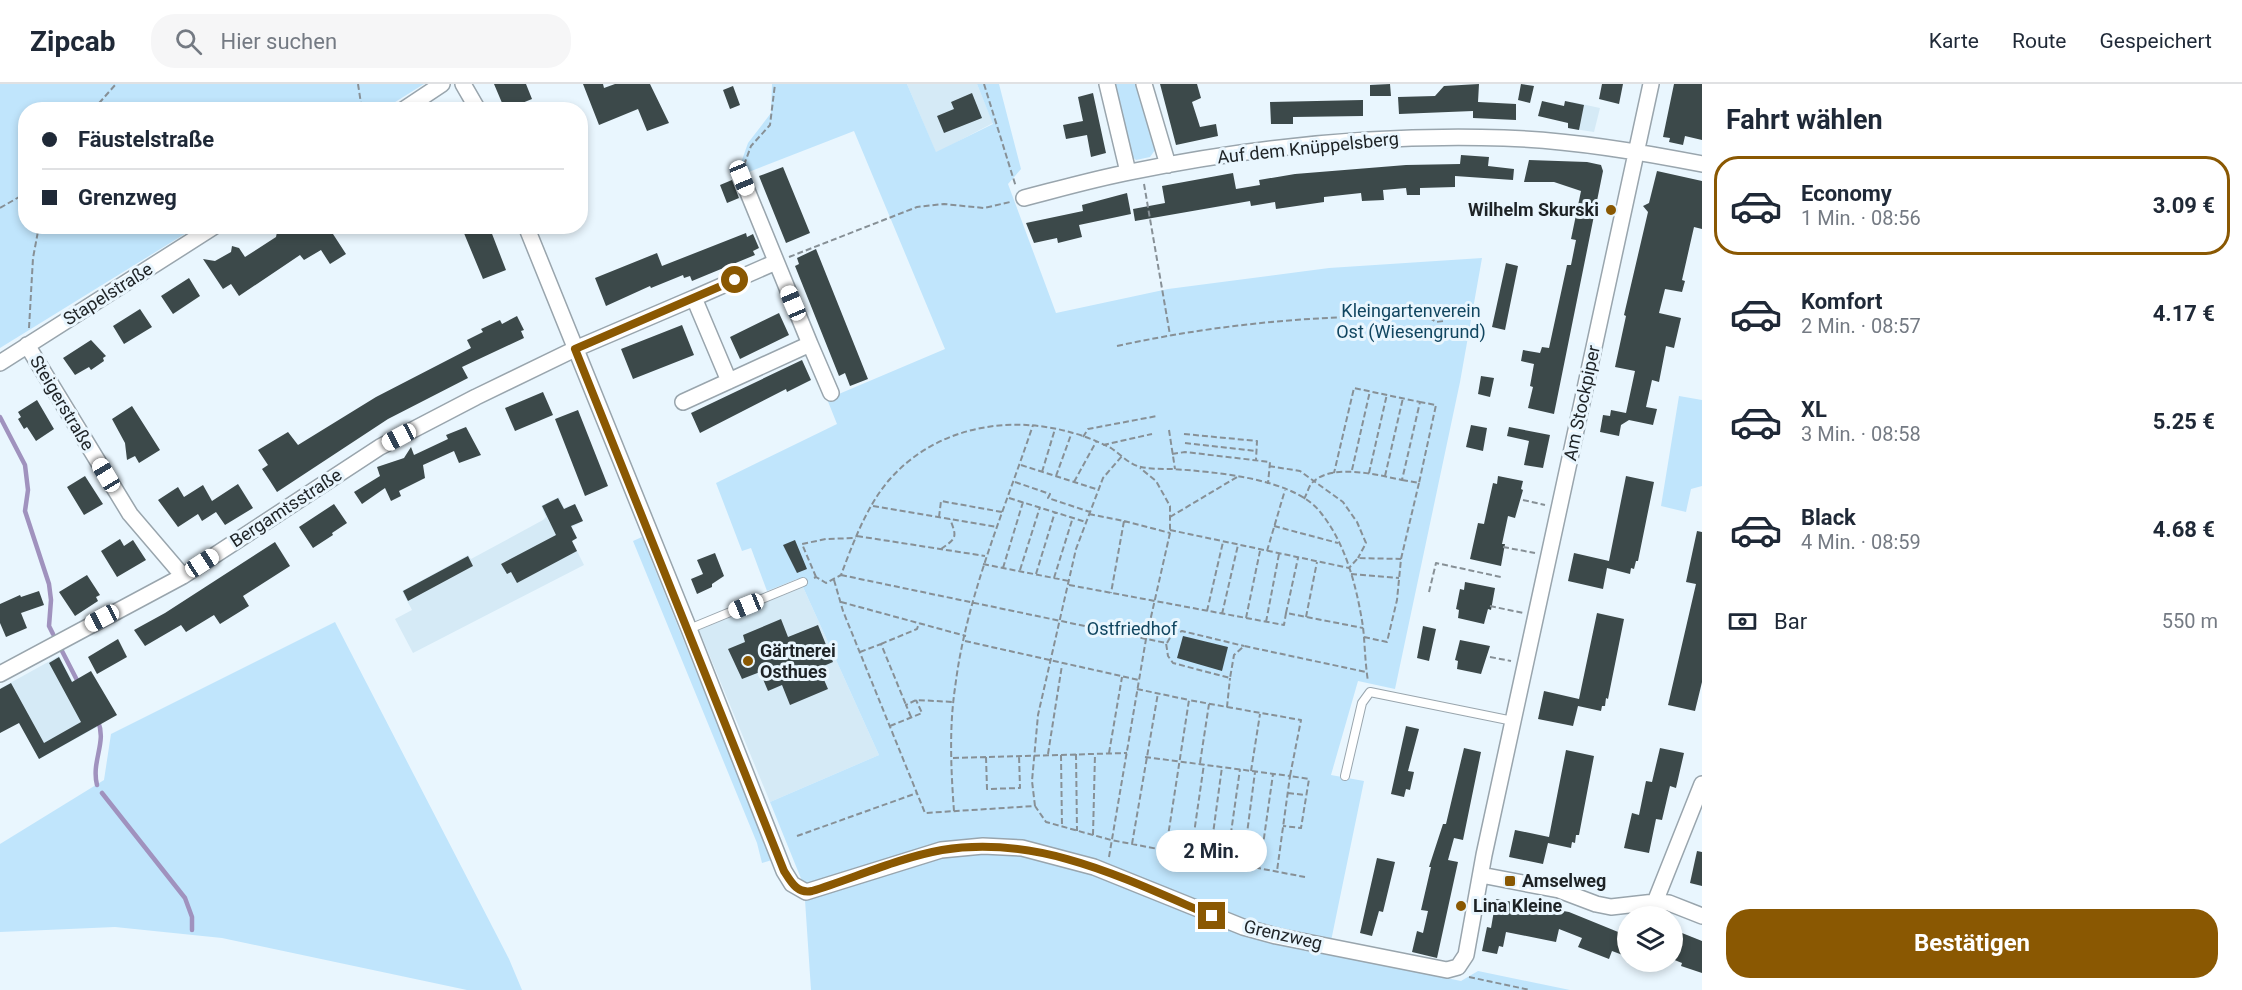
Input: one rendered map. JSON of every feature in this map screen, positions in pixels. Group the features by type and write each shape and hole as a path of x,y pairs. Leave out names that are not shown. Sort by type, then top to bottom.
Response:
{"street":[{"path":"415,102 442,84"},
{"path":"463,84 473,102"},
{"path":"1107,84 1135,171"},
{"path":"1144,84 1168,165"},
{"name":"Am Stockpiper","path":"1458,967 1466,955 1513,721 1651,84"},
{"name":"Auf dem Knüppelsberg","path":"1022,199 1168,165 1306,145 1400,137 1506,138 1582,144 1637,151 1702,164"},
{"path":"742,178 831,393"},
{"name":"Stapelstraße","path":"0,363 202,234"},
{"path":"529,234 689,629"},
{"name":"Bergamtsstraße","path":"0,674 183,576 380,447 575,349 776,262"},
{"path":"694,298 729,381"},
{"path":"683,402 810,344"},
{"name":"Steigerstraße","path":"27,345 130,514 183,576"},
{"name":"Grenzweg","path":"689,629 784,871 792,884 801,891 812,891 941,850 983,846 1022,848 1094,867 1212,916 1265,933 1441,969 1458,967"},
{"path":"1655,902 1702,784"},
{"path":"1481,875 1559,890 1588,902 1611,907 1655,902 1669,903 1702,916"}],"lane":[{"path":"689,629 802,582"},
{"path":"1345,776 1362,702 1370,692 1513,721"}],"path":[{"path":"100,102 116,84"},
{"path":"358,84 361,102"},
{"path":"742,178 742,171 751,146 770,125 775,84"},
{"path":"776,262 917,207 944,204 984,208 1022,199 984,84"},
{"path":"1135,171 1170,335"},
{"path":"0,208 18,198"},
{"path":"27,345 33,258 38,234"},
{"path":"1117,346 1170,335 1257,322 1316,317 1427,316 1437,322 1444,321"},
{"path":"1334,473 1354,388 1436,405 1401,559 1397,600 1387,642 1364,637"},
{"path":"1352,470 1370,391"},
{"path":"1369,473 1387,394"},
{"path":"1385,476 1403,398"},
{"path":"1402,480 1420,402"},
{"path":"1083,437 1088,429 1157,416"},
{"path":"986,556 857,537 826,538 802,544 816,577 826,583 834,580 841,575 857,537 890,479 918,455 948,437 977,427 1011,424 1034,425 1072,432 1103,445 1139,467 1156,481 1170,506 1170,532 1146,639 1112,840"},
{"path":"954,812 951,758 955,688 983,564 1034,425"},
{"path":"1042,472 1055,429"},
{"path":"1168,430 1175,470"},
{"path":"1056,476 1072,432"},
{"path":"1103,445 1152,434"},
{"path":"1184,434 1257,441 1256,460"},
{"path":"1074,482 1096,442"},
{"path":"1185,443 1256,451"},
{"path":"1172,454 1185,452 1270,462 1268,484"},
{"path":"1122,456 1103,478 1076,549 1038,715 1032,781 1035,806 1046,822 1077,831 1112,840 1305,877"},
{"path":"1020,465 1099,490"},
{"path":"1269,466 1300,471 1343,502 1357,522 1366,543 1358,558 1349,568"},
{"path":"1139,467 1238,476 1296,493 1320,511 1339,543 1351,574 1363,628 1366,672 1370,692"},
{"path":"1304,499 1314,481 1334,473 1352,470 1419,483"},
{"path":"1170,517 1238,476"},
{"path":"1015,482 1050,494 1048,498 1090,513 1170,532 1349,568"},
{"path":"1267,551 1285,489"},
{"path":"1009,497 1086,522"},
{"path":"1522,500 1560,507"},
{"path":"939,517 941,501 1003,512"},
{"path":"1002,568 1023,502"},
{"path":"873,506 997,527"},
{"path":"1019,571 1040,507"},
{"path":"1036,574 1055,512"},
{"path":"1053,578 1072,517"},
{"path":"941,549 954,540 950,519"},
{"path":"1111,592 1124,521"},
{"path":"1274,526 1339,543"},
{"path":"1207,611 1222,542"},
{"path":"1222,614 1238,545"},
{"path":"1503,547 1549,556"},
{"path":"1246,618 1260,550"},
{"path":"1266,622 1279,554"},
{"path":"983,564 1111,592 1284,625 1298,558"},
{"path":"1358,558 1401,559"},
{"path":"1306,617 1317,562"},
{"path":"1429,592 1436,563 1502,577"},
{"path":"1351,574 1399,578"},
{"path":"841,575 1166,643"},
{"path":"802,582 816,577"},
{"path":"834,580 924,813 1035,806"},
{"path":"841,602 966,636"},
{"path":"1490,606 1536,615"},
{"path":"1286,613 1363,628"},
{"path":"860,652 917,630 919,623"},
{"path":"1230,678 1173,663 1168,656 1166,643 1171,636 1182,631 1366,672"},
{"path":"965,641 1050,662 1139,680"},
{"path":"881,644 911,717"},
{"path":"1227,707 1234,655 1244,646"},
{"path":"1490,657 1526,663"},
{"path":"1047,754 1062,664"},
{"path":"1108,753 1122,677"},
{"path":"1137,689 1301,720 1287,792 1277,871"},
{"path":"1132,844 1145,757 1158,693"},
{"path":"890,726 922,713 916,700"},
{"path":"906,705 916,700 954,702"},
{"path":"1166,849 1189,700"},
{"path":"1191,854 1209,704"},
{"path":"1251,771 1260,713"},
{"path":"1093,835 1095,753"},
{"path":"951,758 1127,753"},
{"path":"1061,754 1062,827"},
{"path":"1076,754 1077,831"},
{"path":"986,757 987,789 1020,788 1019,755"},
{"path":"1145,757 1309,779 1301,828 1282,826"},
{"path":"1209,857 1222,767"},
{"path":"1227,861 1240,769"},
{"path":"1243,864 1255,771"},
{"path":"1260,867 1273,774"},
{"path":"1287,792 1306,795"},
{"path":"797,836 917,793"},
{"path":"1458,967 1469,977 1530,990"}],"shaded area":[{"path":"907,84 977,84 993,123 936,153"},
{"path":"1572,102 1600,108 1594,132 1568,128"},
{"path":"559,497 564,508 575,504 583,521 572,527 577,538 572,541 584,565 413,653 395,619 412,610 402,591 468,555 471,559 543,520 546,517 541,506"},
{"path":"803,587 879,755 770,802 699,630"},
{"path":"59,656 97,727 39,759 1,688"}],"green space":[{"path":"0,84 424,84 395,102 18,102 18,234 185,234 0,348"},
{"name":"Ostfriedhof","path":"772,84 907,84 936,152 993,124 977,84 999,84 1021,169 1008,184 1056,313 1168,289 1329,268 1482,258 1460,382 1395,689 1358,681 1331,775 1364,781 1331,941 1243,921 1092,858 1002,841 810,885 802,881 770,802 879,755 803,587 797,579 767,591 751,548 742,551 716,483 837,424 827,399 945,349 854,131 736,177 748,143 771,113"},
{"path":"1114,84 1138,84 1155,143 1155,150 1150,157 1136,160 1130,155"},
{"path":"1679,396 1702,400 1702,486 1691,489 1686,512 1661,506"},
{"path":"642,537 772,860 762,863 757,843 633,541"},
{"path":"335,622 509,959 522,990 467,990 222,938 115,927 0,932 0,844 104,780 111,734"},
{"path":"963,853 1022,854 1079,869 1125,888 1341,956 1461,981 1478,971 1570,990 811,990 805,900 917,862"}],"building":[{"path":"494,84 526,84 532,99 525,102 502,102"},
{"path":"583,84 603,84 604,88 615,84 650,84 669,123 647,131 638,109 599,125"},
{"path":"1160,84 1197,84 1201,98 1192,102 1200,127 1216,124 1218,136 1176,145"},
{"path":"1390,84 1391,96 1370,96 1370,85"},
{"path":"1479,84 1478,102 1516,104 1516,120 1473,118 1473,111 1399,114 1398,97 1435,96 1444,86"},
{"path":"1521,84 1534,86 1530,103 1518,100"},
{"path":"1602,84 1623,84 1619,104 1599,99"},
{"path":"1674,84 1702,84 1702,140 1685,136 1683,145 1669,142 1670,138 1663,137"},
{"path":"733,86 740,105 730,109 723,90"},
{"path":"972,93 982,118 944,133 937,116 954,109 951,102"},
{"path":"1093,93 1106,153 1091,157 1087,135 1066,139 1063,125 1083,121 1078,97"},
{"path":"1363,100 1363,116 1293,117 1293,124 1271,124 1270,102"},
{"path":"1542,101 1564,106 1565,101 1584,105 1579,130 1568,128 1568,123 1538,116"},
{"path":"1461,155 1489,157 1488,166 1514,169 1513,180 1455,176 1455,187 1420,188 1420,195 1407,195 1406,188 1383,190 1384,200 1362,201 1361,193 1324,197 1324,202 1276,209 1275,202 1251,206 1250,201 1135,221 1133,209 1165,203 1162,186 1233,173 1236,189 1260,185 1259,180 1295,174 1406,165 1460,164"},
{"path":"1529,160 1587,162 1601,165 1603,171 1554,414 1528,408 1533,387 1530,386 1534,364 1521,361 1523,350 1540,353 1542,347 1549,348 1567,265 1571,265 1576,240 1571,239 1581,191 1554,182 1524,182"},
{"path":"783,167 810,233 786,243 759,176"},
{"path":"1657,171 1702,181 1702,229 1694,227 1682,280 1685,281 1682,292 1665,289 1659,313 1681,318 1674,348 1666,346 1659,382 1652,380 1646,407 1657,409 1653,425 1629,420 1621,425 1619,436 1600,432 1603,415 1610,416 1611,410 1626,413 1635,371 1615,367 1626,316 1624,315 1648,212 1643,206 1649,203"},
{"path":"732,180 739,198 727,203 720,185"},
{"path":"1127,193 1131,214 1079,225 1082,237 1058,243 1057,238 1034,243 1026,223 1083,211 1082,205"},
{"path":"746,233 747,237 753,234 759,248 753,251 755,255 692,281 690,276 684,278 683,275 651,288 650,286 606,306 595,278 657,253 662,266"},
{"path":"277,234 333,234 346,254 330,264 321,250 304,260 300,255 239,296 231,284 223,289 203,259 215,261 231,252 232,246 239,248 245,257 276,237"},
{"path":"464,234 492,234 506,270 483,279"},
{"path":"816,249 868,379 850,386 845,373 839,376 795,266 799,264 797,258"},
{"path":"1506,263 1518,266 1505,330 1492,327"},
{"path":"189,278 200,296 173,314 161,296"},
{"path":"140,309 152,327 124,344 113,326"},
{"path":"779,313 789,335 740,359 730,337"},
{"path":"517,316 524,330 521,331 524,338 462,367 468,378 388,419 277,492 262,469 268,465 258,450 288,432 298,445 376,397 471,348 467,340 483,332 481,329 500,320 502,324"},
{"path":"682,325 694,355 633,379 621,349"},
{"path":"91,340 106,356 103,358 104,361 91,370 89,367 75,375 63,358"},
{"path":"802,360 811,380 787,392 786,389 700,433 691,413"},
{"path":"1481,376 1494,378 1490,397 1478,394"},
{"path":"543,392 553,415 515,431 505,408"},
{"path":"37,400 54,429 36,441 27,427 24,429 18,419 21,417 18,412"},
{"path":"132,406 160,450 139,463 135,456 127,460 125,443 112,419"},
{"path":"578,410 608,486 585,496 555,419"},
{"path":"1471,425 1487,428 1483,451 1466,447"},
{"path":"466,427 481,455 459,463 454,451 423,465 425,478 399,491 401,496 391,501 385,488 362,504 354,492 380,476 377,467 404,458 411,447 414,455 448,439 446,435"},
{"path":"1509,427 1550,435 1543,468 1524,465 1529,441 1507,436"},
{"path":"85,476 103,504 84,515 67,487"},
{"path":"1498,476 1523,481 1521,489 1523,490 1515,518 1508,516 1502,544 1505,544 1501,566 1470,559 1478,523 1484,524 1493,483 1497,484"},
{"path":"1626,476 1654,482 1638,561 1634,569 1631,568 1630,574 1607,568 1603,589 1568,581 1574,553 1609,561"},
{"path":"238,484 253,508 225,525 216,512 202,521 198,514 178,527 158,500 178,487 184,497 203,485 212,501"},
{"path":"558,498 564,509 575,504 583,521 571,526 577,538 572,541 577,551 517,583 511,572 507,574 501,564 556,535 542,506"},
{"path":"334,504 347,523 313,548 299,527"},
{"path":"1697,531 1702,532 1702,682 1695,711 1668,705 1696,584 1686,582"},
{"path":"120,539 124,546 133,540 146,560 117,577 101,551"},
{"path":"795,540 807,569 797,573 783,545"},
{"path":"275,542 290,566 243,596 249,606 220,624 214,615 186,632 181,625 145,646 134,630 165,613"},
{"path":"715,553 724,576 712,584 712,587 697,594 691,579 703,574 697,560"},
{"path":"468,556 473,566 408,601 403,591"},
{"path":"87,575 100,595 96,597 98,601 75,616 59,592"},
{"path":"1465,582 1495,588 1491,610 1488,609 1484,624 1458,618 1459,610 1456,609 1460,589 1464,590"},
{"path":"39,591 44,605 21,613 27,628 6,637 0,623 0,604 20,595 21,597"},
{"path":"1597,613 1624,619 1605,706 1602,706 1601,711 1578,706 1573,726 1538,719 1544,691 1579,699"},
{"path":"781,619 788,637 818,625 833,662 819,668 828,689 790,705 782,685 768,691 760,672 742,679 728,649 745,642 743,635"},
{"path":"1423,626 1436,629 1429,661 1417,658"},
{"path":"1183,636 1228,647 1222,671 1177,658"},
{"path":"118,639 127,657 97,674 88,657"},
{"path":"1460,640 1490,646 1481,674 1457,669 1458,661 1455,660"},
{"path":"59,657 72,682 91,671 117,715 39,759 19,723 0,733 0,689 11,683 44,743 81,722 49,663"},
{"path":"1406,726 1419,729 1408,771 1414,772 1410,790 1406,789 1404,797 1391,794"},
{"path":"1464,748 1481,752 1463,840 1454,838 1448,860 1458,862 1437,958 1412,952 1417,931 1423,933 1428,911 1421,910 1431,867 1429,867 1443,824 1446,824"},
{"path":"1660,748 1684,753 1676,788 1670,786 1662,820 1656,819 1649,853 1624,848 1632,813 1639,815 1646,781 1652,782"},
{"path":"1566,750 1594,756 1579,835 1576,835 1575,843 1572,842 1571,848 1548,843 1543,864 1509,857 1515,830 1549,837"},
{"path":"1697,851 1702,852 1702,886 1690,883"},
{"path":"1377,858 1395,862 1383,912 1379,911 1372,936 1360,933"},
{"path":"1496,899 1569,912 1617,932 1617,953 1612,951 1609,959 1578,947 1582,938 1559,929 1556,942 1506,932 1503,947 1499,946 1497,954 1482,951 1487,927 1491,928"},
{"path":"1683,933 1702,941 1702,973 1683,967"}],"waterway":[{"path":"0,417 25,465 28,490 25,511 49,584 51,600 49,626 53,634"},
{"path":"62,651 79,684"},
{"path":"97,785 96,768 101,737 98,721"},
{"path":"102,793 185,898 192,917 192,930"}],"place":[{"name":"Wilhelm Skurski","path":"1611,210"},
{"name":"Gärtnerei Osthues","path":"748,661"},
{"name":"Amselweg","path":"1510,881"},
{"name":"Lina Kleine","path":"1461,906"}],"route":[{"path":"735,280 575,349 784,871 792,884 801,891 812,891 941,850 983,846 1022,848 1094,867 1212,916"}],"park label":[{"name":"Kleingartenverein Ost (Wiesengrund)","path":"1411,321"}]}
